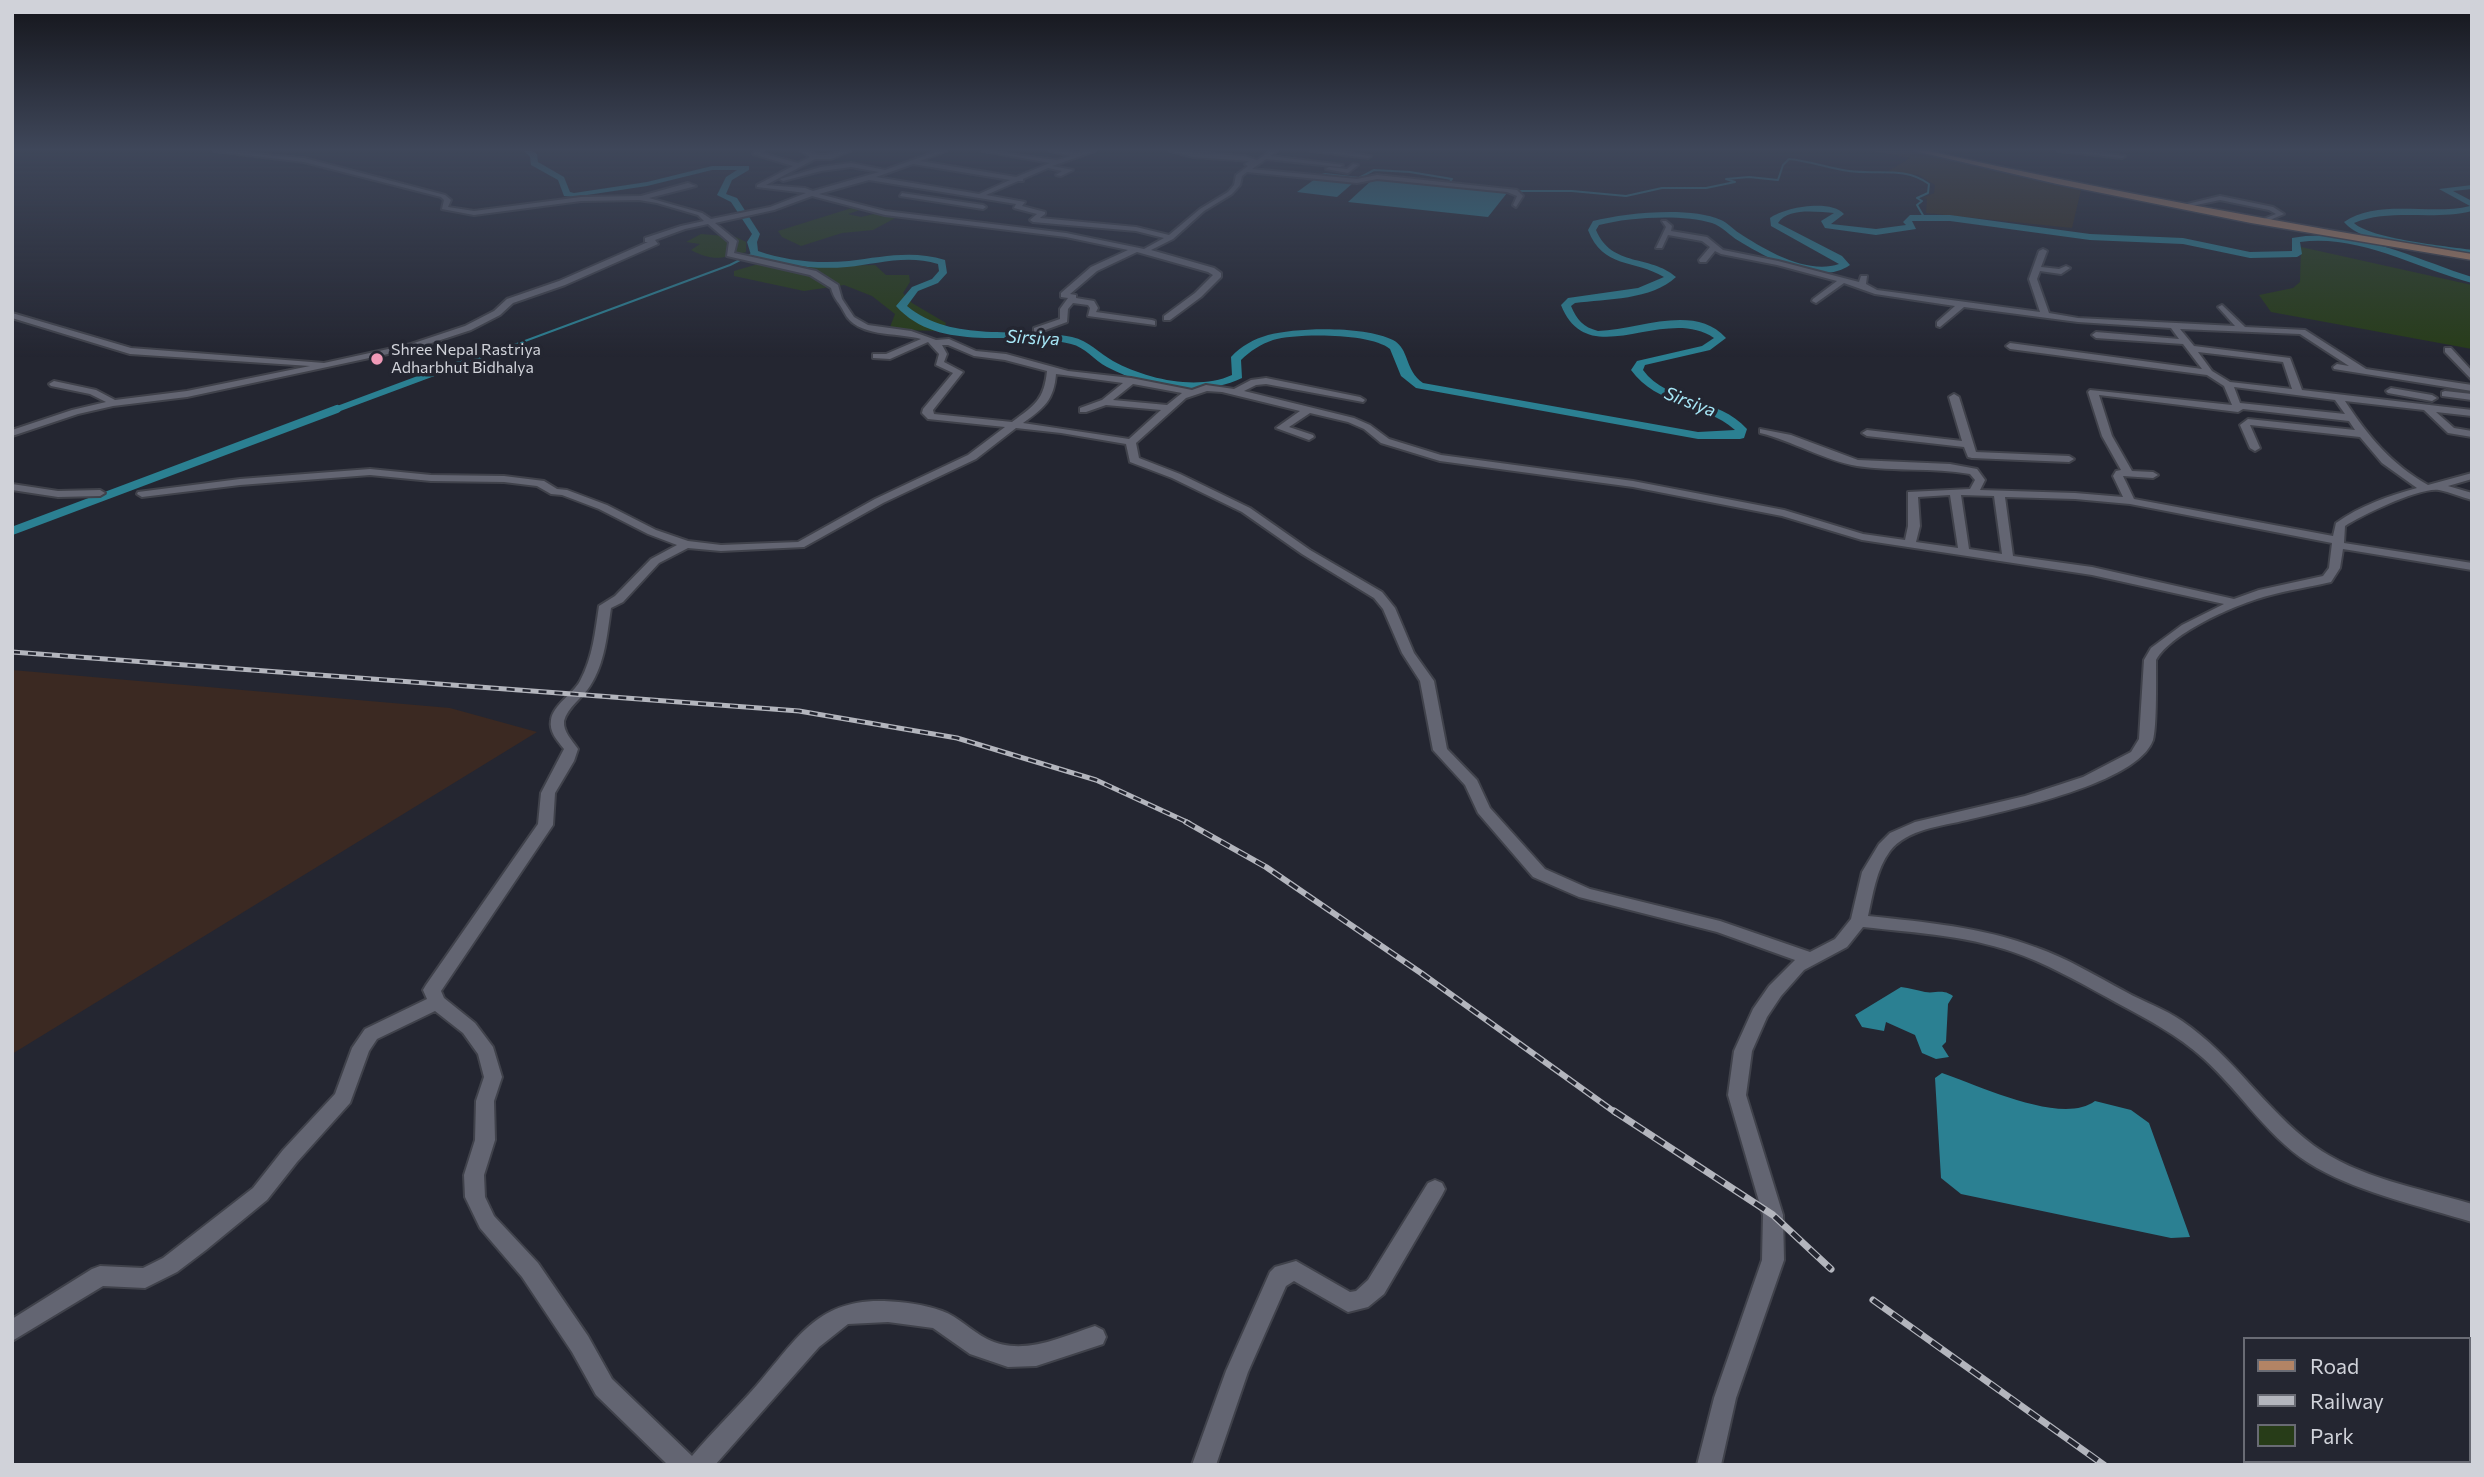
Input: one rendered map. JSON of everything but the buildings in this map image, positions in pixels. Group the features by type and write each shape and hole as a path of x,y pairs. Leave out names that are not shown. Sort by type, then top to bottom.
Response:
{"main road":[{"path":"2253,220 2472,257"}],"street":[{"path":"708,220 733,241 730,254 813,273 835,287 838,299 849,311 850,318 870,328 906,332 943,351 939,363 958,372 949,389 928,410"},
{"path":"12,433 75,412 113,403 187,394 413,346 468,328 496,313 510,301 562,283 655,242 648,240 683,227 718,220"},
{"path":"943,220 1066,235 1141,250 1211,270 1219,275 1167,318"},
{"path":"1032,220 1136,229 1170,237"},
{"path":"1037,330 1064,320 1065,309 1073,297 1065,295 1094,269 1170,237 1187,220"},
{"path":"1659,246 1670,227 1664,222"},
{"path":"1666,232 1698,238 1733,256 1863,282 1875,292 2095,322 2294,331 2309,335 2363,371"},
{"path":"1703,260 1714,247"},
{"path":"2043,251 2033,279 2045,315"},
{"path":"2038,269 2060,272 2066,268"},
{"path":"1816,300 1843,280"},
{"path":"1071,300 1091,303 1094,308 1091,313 1152,323"},
{"path":"1940,324 1963,303"},
{"path":"2222,307 2242,329"},
{"path":"12,315 130,351 286,360 324,366"},
{"path":"2175,326 2210,373 2228,384 2472,413"},
{"path":"2096,335 2287,360 2298,393"},
{"path":"876,356 885,362 930,342 949,342 974,353 1006,358 1052,371 1191,392 1213,388 1236,392 1350,420 1385,441 1440,458 1633,484 1758,507 1799,517 1844,533 2092,571 2235,603"},
{"path":"2010,346 2210,373"},
{"path":"2448,349 2471,381"},
{"path":"2460,365 2472,367"},
{"path":"2337,367 2471,381"},
{"path":"142,494 240,482 370,472 431,478 504,479 540,483 555,492 563,492 603,507 652,532 686,544 721,548 800,545 878,501 972,457 1016,426 1047,397 1052,371"},
{"path":"1083,410 1105,402 1132,381"},
{"path":"1236,392 1260,381 1360,400"},
{"path":"54,384 104,394 113,403"},
{"path":"2228,384 2239,406"},
{"path":"1290,404 1308,389"},
{"path":"2279,390 2294,413"},
{"path":"2391,391 2472,405"},
{"path":"1132,442 1168,408 1191,392"},
{"path":"2128,473 2108,436 2093,392 2228,408 2238,409 2239,406 2352,418"},
{"path":"2445,394 2472,397"},
{"path":"1954,397 1978,474 1979,484 1974,492"},
{"path":"2339,398 2388,466 2432,488 2472,497"},
{"path":"920,401 920,407 928,410"},
{"path":"1105,402 1168,408"},
{"path":"2426,407 2451,431 2472,435"},
{"path":"1308,409 1280,428 1309,437"},
{"path":"928,410 927,413 931,416 1060,430 1132,442"},
{"path":"12,424 56,413 75,412"},
{"path":"2255,447 2245,425 2248,422 2363,434"},
{"path":"1763,431 1786,436 1845,461 1950,467 1978,474"},
{"path":"1867,433 1970,450 2069,459"},
{"path":"1132,442 1134,460 1176,476 1246,510 1306,552 1378,596 1389,608 1411,658 1427,681 1432,694 1436,738 1440,750 1472,783 1483,810 1539,873 1585,892 1720,927 1800,966"},
{"path":"2130,501 2118,476 2128,473 2153,475"},
{"path":"1709,1465 1725,1398 1773,1260 1773,1215 1737,1095 1743,1051 1759,1014 1800,966 1841,943 1859,921 1870,873 1884,848 1906,831 2029,800 2112,770 2136,755 2146,739 2150,660 2157,648 2186,628 2235,603 2263,593 2327,579 2332,575 2340,525 2353,514 2373,505 2472,475"},
{"path":"12,487 58,494 100,493"},
{"path":"1955,492 1964,552"},
{"path":"1910,544 1914,526 1912,494 1974,492 2075,496 2130,501 2472,567"},
{"path":"1999,495 2008,559"},
{"path":"685,1465 604,1387 580,1344 530,1270 487,1222 475,1197 474,1175 485,1140 485,1101 493,1077 488,1052 469,1028 437,1002 432,990 545,825 550,812 546,801 548,790 569,758 571,748 557,727 558,716 584,686 596,662 606,606 619,598 654,561 686,544"},
{"path":"1859,921 1975,938 2028,951 2168,1021 2214,1056 2272,1120 2310,1154 2365,1178 2472,1213"},
{"path":"12,1331 100,1276 145,1278 170,1265 260,1194 290,1156 343,1098 361,1048 371,1034 437,1002"},
{"path":"1204,1465 1237,1371 1278,1279 1283,1274 1296,1271 1348,1302 1366,1298 1376,1287 1435,1189"},
{"path":"700,1465 734,1423 824,1327 846,1314 871,1311 931,1317 944,1322 978,1346 1016,1360 1095,1337"}],"shaded area":[{"path":"1993,220 2074,220 2072,228"},
{"path":"12,670 450,708 537,732 12,1054"}],"green space":[{"path":"814,220 892,220 873,230 842,233 801,246 782,237 778,231"},
{"path":"701,234 736,237 746,242 746,252 718,258 699,254 691,250 700,244 686,242"},
{"path":"2301,247 2472,285 2472,349 2271,312 2259,295 2293,288 2300,282"},
{"path":"765,262 824,266 875,265 886,275 909,275 910,282 903,293 912,303 946,323 943,331 894,330 890,327 895,314 872,296 844,285 804,291 734,276 734,271"}],"water":[{"path":"1901,987 1925,992 1946,992 1953,996 1948,1004 1946,1042 1942,1046 1949,1057 1936,1059 1922,1053 1915,1035 1886,1022 1884,1031 1862,1027 1855,1015"},
{"path":"1942,1073 1998,1094 2042,1106 2062,1109 2080,1107 2095,1101 2131,1110 2149,1123 2190,1237 2171,1238 1961,1194 1941,1178 1935,1078"}],"waterway":[{"name":"Sirsiya","path":"747,220 756,234 752,242 754,253 783,261 835,265 916,256 942,262 944,271 935,281 915,289 901,306 915,318 934,326 980,335 1069,340 1081,344 1122,370 1174,384 1211,385 1226,382 1238,376 1235,359 1249,347 1271,337 1352,335 1390,343 1399,354 1407,376 1420,386 1532,404 1676,433 1698,436 1740,435 1741,429 1723,415 1664,393 1653,387 1637,370 1641,363 1706,348 1721,338 1717,335 1697,325 1686,323 1615,334 1598,334 1584,330 1572,321 1566,305 1572,300 1639,291 1671,277 1605,251 1592,230 1596,223 1608,220"},
{"name":"Sirsiya","path":"1711,220 1771,254 1803,267 1833,269 1845,265 1839,258 1774,224 1773,220"},
{"name":"Sirsiya","path":"1827,220 1825,221 1828,226 1876,232 1913,227 1907,222 1909,220"},
{"name":"Sirsiya","path":"1968,220 2090,237 2183,241 2250,255 2297,254 2295,240 2314,237 2336,239 2383,250 2472,280"},
{"name":"Sirsiya","path":"2353,220 2348,222 2356,230 2387,239 2472,253"},
{"path":"471,361 730,265 754,253"},
{"path":"332,411 461,363"},
{"path":"12,531 337,409"}],"railway":[{"path":"12,652 799,711 957,738 1096,780 1189,823"},
{"path":"1186,822 1266,867 1421,973 1616,1113"},
{"path":"1614,1111 1773,1215 1831,1269"},
{"path":"1873,1300 2104,1465"}],"place":[{"name":"Shree Nepal Rastriya Adharbhut Bidhalya","path":"377,359"}]}
